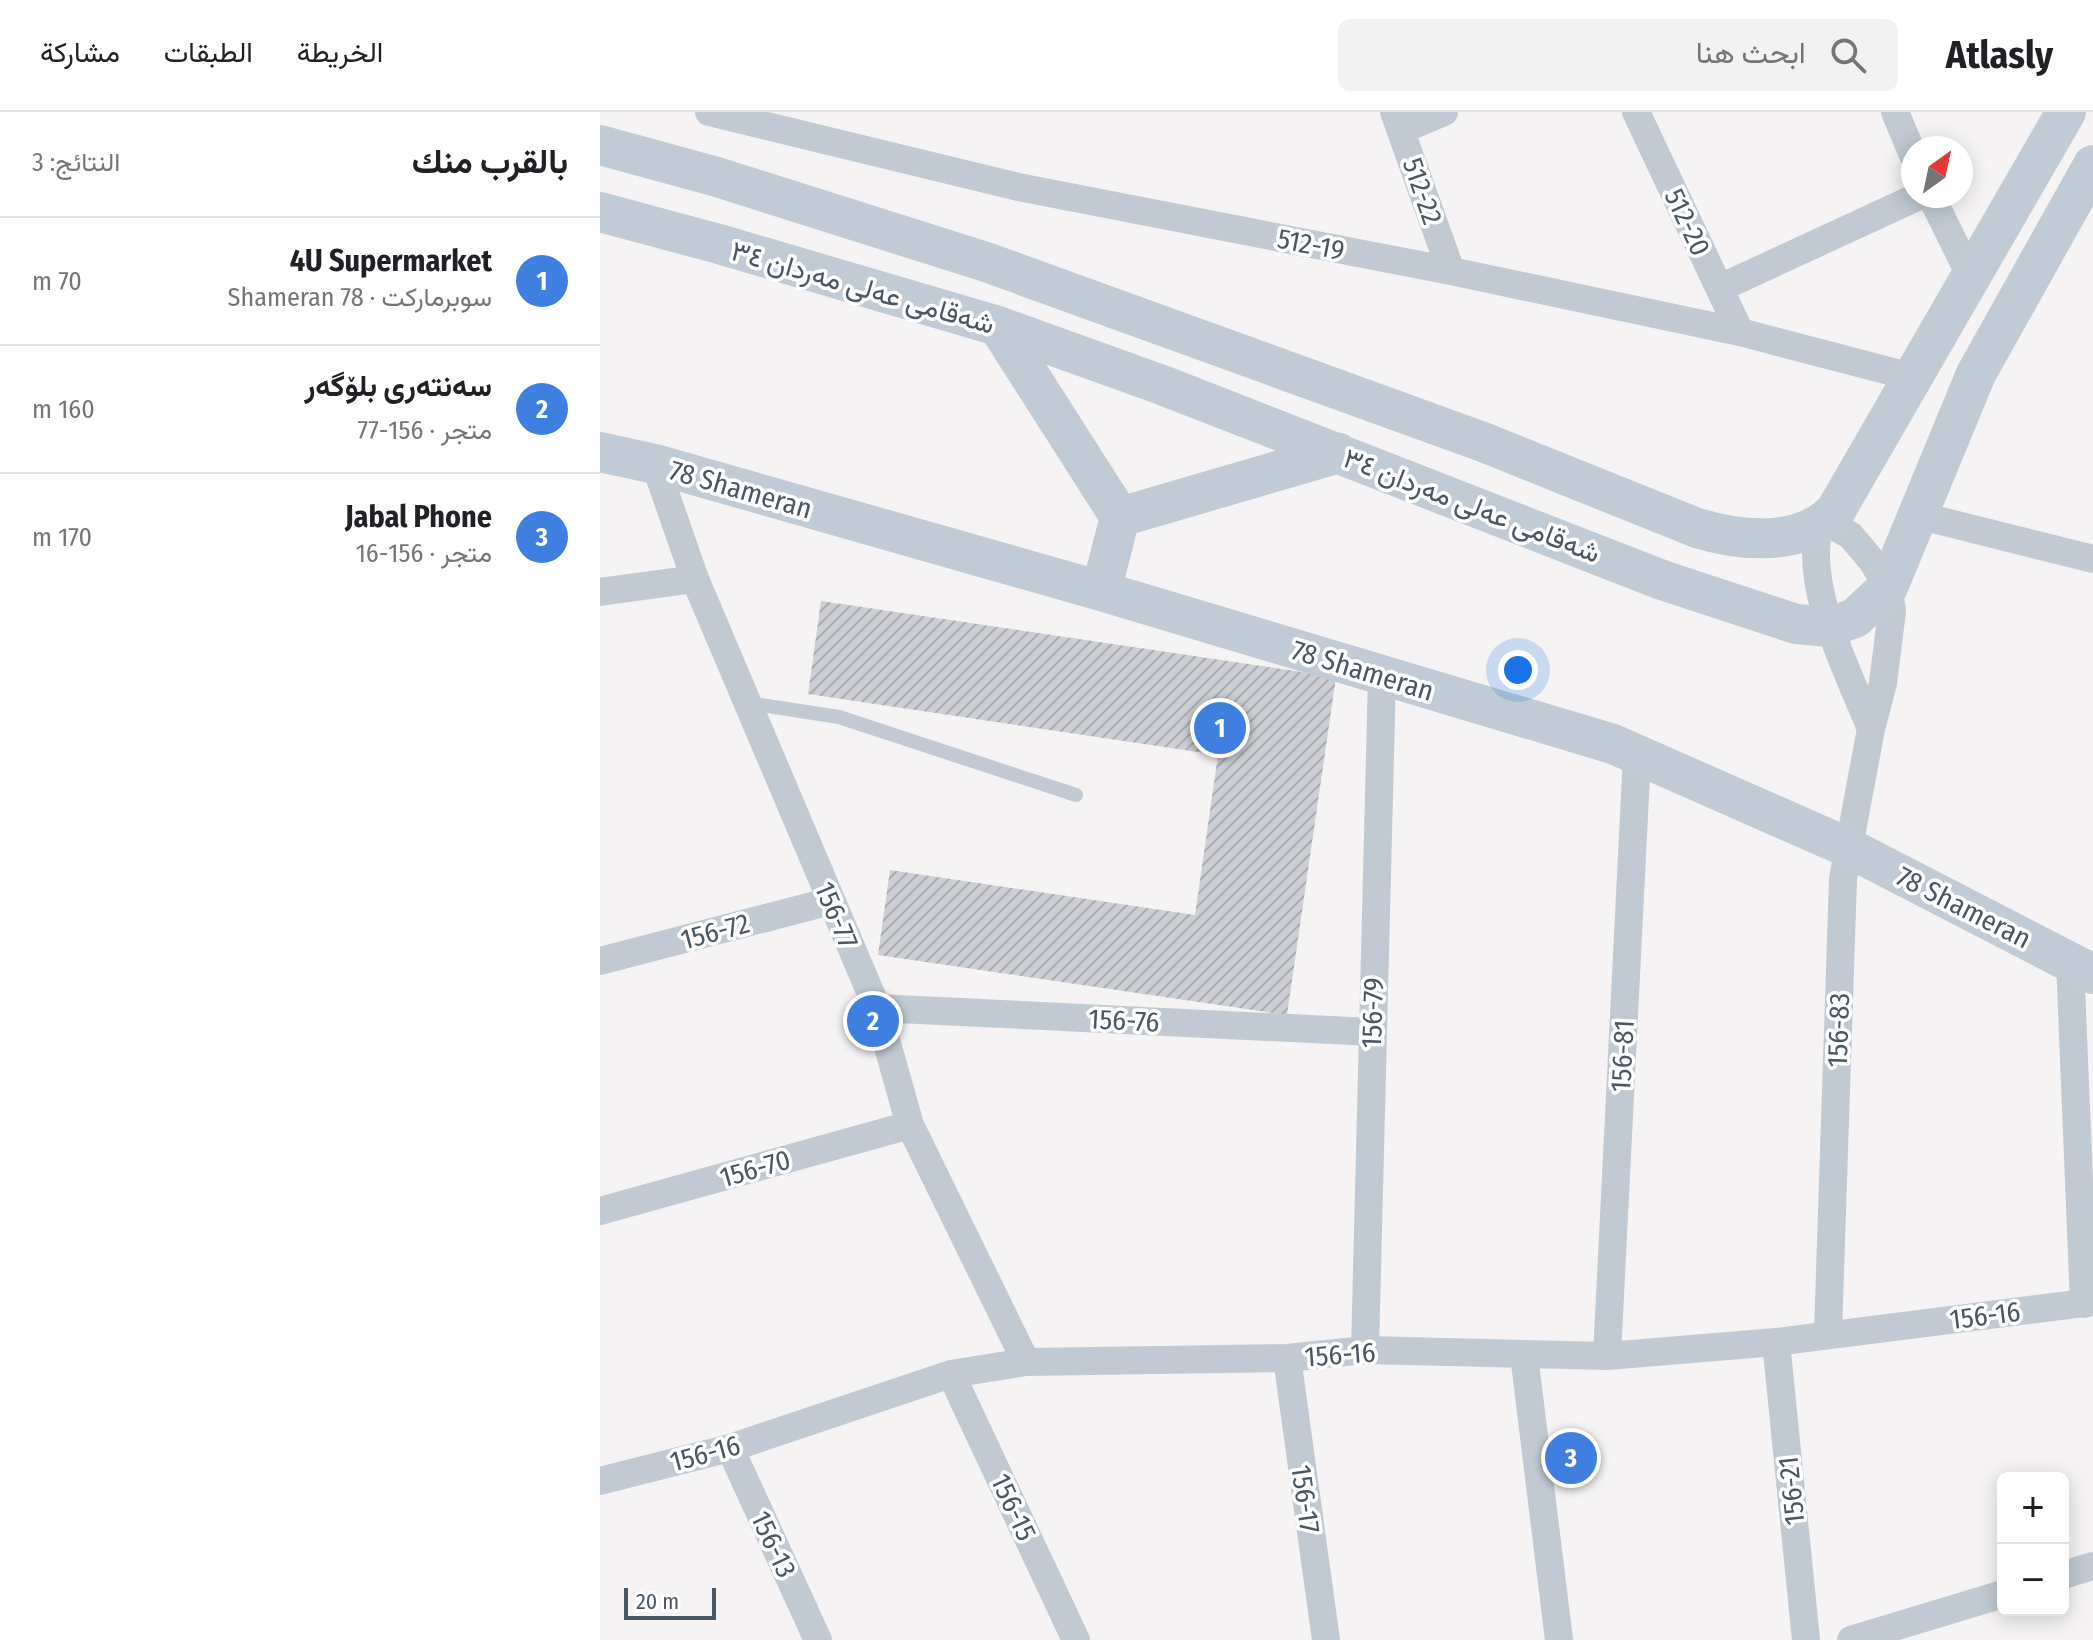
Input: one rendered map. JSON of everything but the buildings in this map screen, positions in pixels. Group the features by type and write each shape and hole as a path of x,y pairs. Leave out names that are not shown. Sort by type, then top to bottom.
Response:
{"main road":[{"path":"1823,523 1855,480 2066,112"},
{"name":"شەقامی عەلی مەردان ٣٤","path":"600,145 717,177 986,262 1483,442 1697,528 1724,536 1752,539 1781,536 1823,523"},
{"path":"1830,627 1855,618 1888,587 1976,374 2093,165"},
{"name":"شەقامی عەلی مەردان ٣٤","path":"600,212 998,326 1162,385 1662,580 1796,624 1830,627"},
{"path":"998,326 1120,517 1101,591"},
{"path":"1922,361 1976,374"},
{"name":"78 Shameran","path":"600,452 655,464 1101,591 1613,744 1849,848 2081,968"},
{"path":"1120,517 1339,453"}],"street":[{"name":"512-19","path":"712,112 1018,187 1451,271 1740,332 1922,361"},
{"path":"1398,121 1444,112"},
{"name":"512-20","path":"1636,112 1740,332"},
{"path":"1895,112 1905,136"},
{"name":"512-22","path":"1398,121 1451,271"},
{"path":"1720,288 1901,204"},
{"path":"1937,208 1971,277"},
{"name":"156-77","path":"655,464 695,579 877,1008 910,1125 1026,1362"},
{"path":"1917,515 2093,559"},
{"path":"1823,523 1816,556 1819,584 1830,627 1871,729"},
{"name":"156-83","path":"1823,523 1851,536 1872,561 1888,587 1892,611 1883,683 1871,729 1843,879 1828,1333"},
{"path":"600,592 695,579"},
{"name":"156-79","path":"1365,1350 1382,676"},
{"name":"156-81","path":"1607,1356 1637,755"},
{"name":"156-72","path":"600,961 831,901"},
{"path":"2081,968 2088,1303"},
{"name":"156-76","path":"877,1008 1371,1032"},
{"name":"156-70","path":"600,1211 910,1125"},
{"name":"156-16","path":"600,1481 730,1448 951,1374 1026,1362 1287,1358 1365,1350 1607,1356 1776,1342 1828,1333 2088,1303"},
{"name":"156-21","path":"1776,1342 1806,1640"},
{"path":"1524,1355 1559,1640"},
{"name":"156-17","path":"1287,1358 1326,1640"},
{"name":"156-15","path":"951,1374 1076,1640"},
{"name":"156-13","path":"730,1448 818,1640"},
{"path":"2069,1573 2093,1566"},
{"path":"1851,1640 1997,1596"}],"lane":[{"path":"748,703 839,717 1076,795"}],"place":[{"name":"4U Supermarket","path":"1220,728"},
{"name":"سەنتەری بلۆگەر","path":"873,1021"},
{"name":"Jabal Phone","path":"1571,1458"}]}
